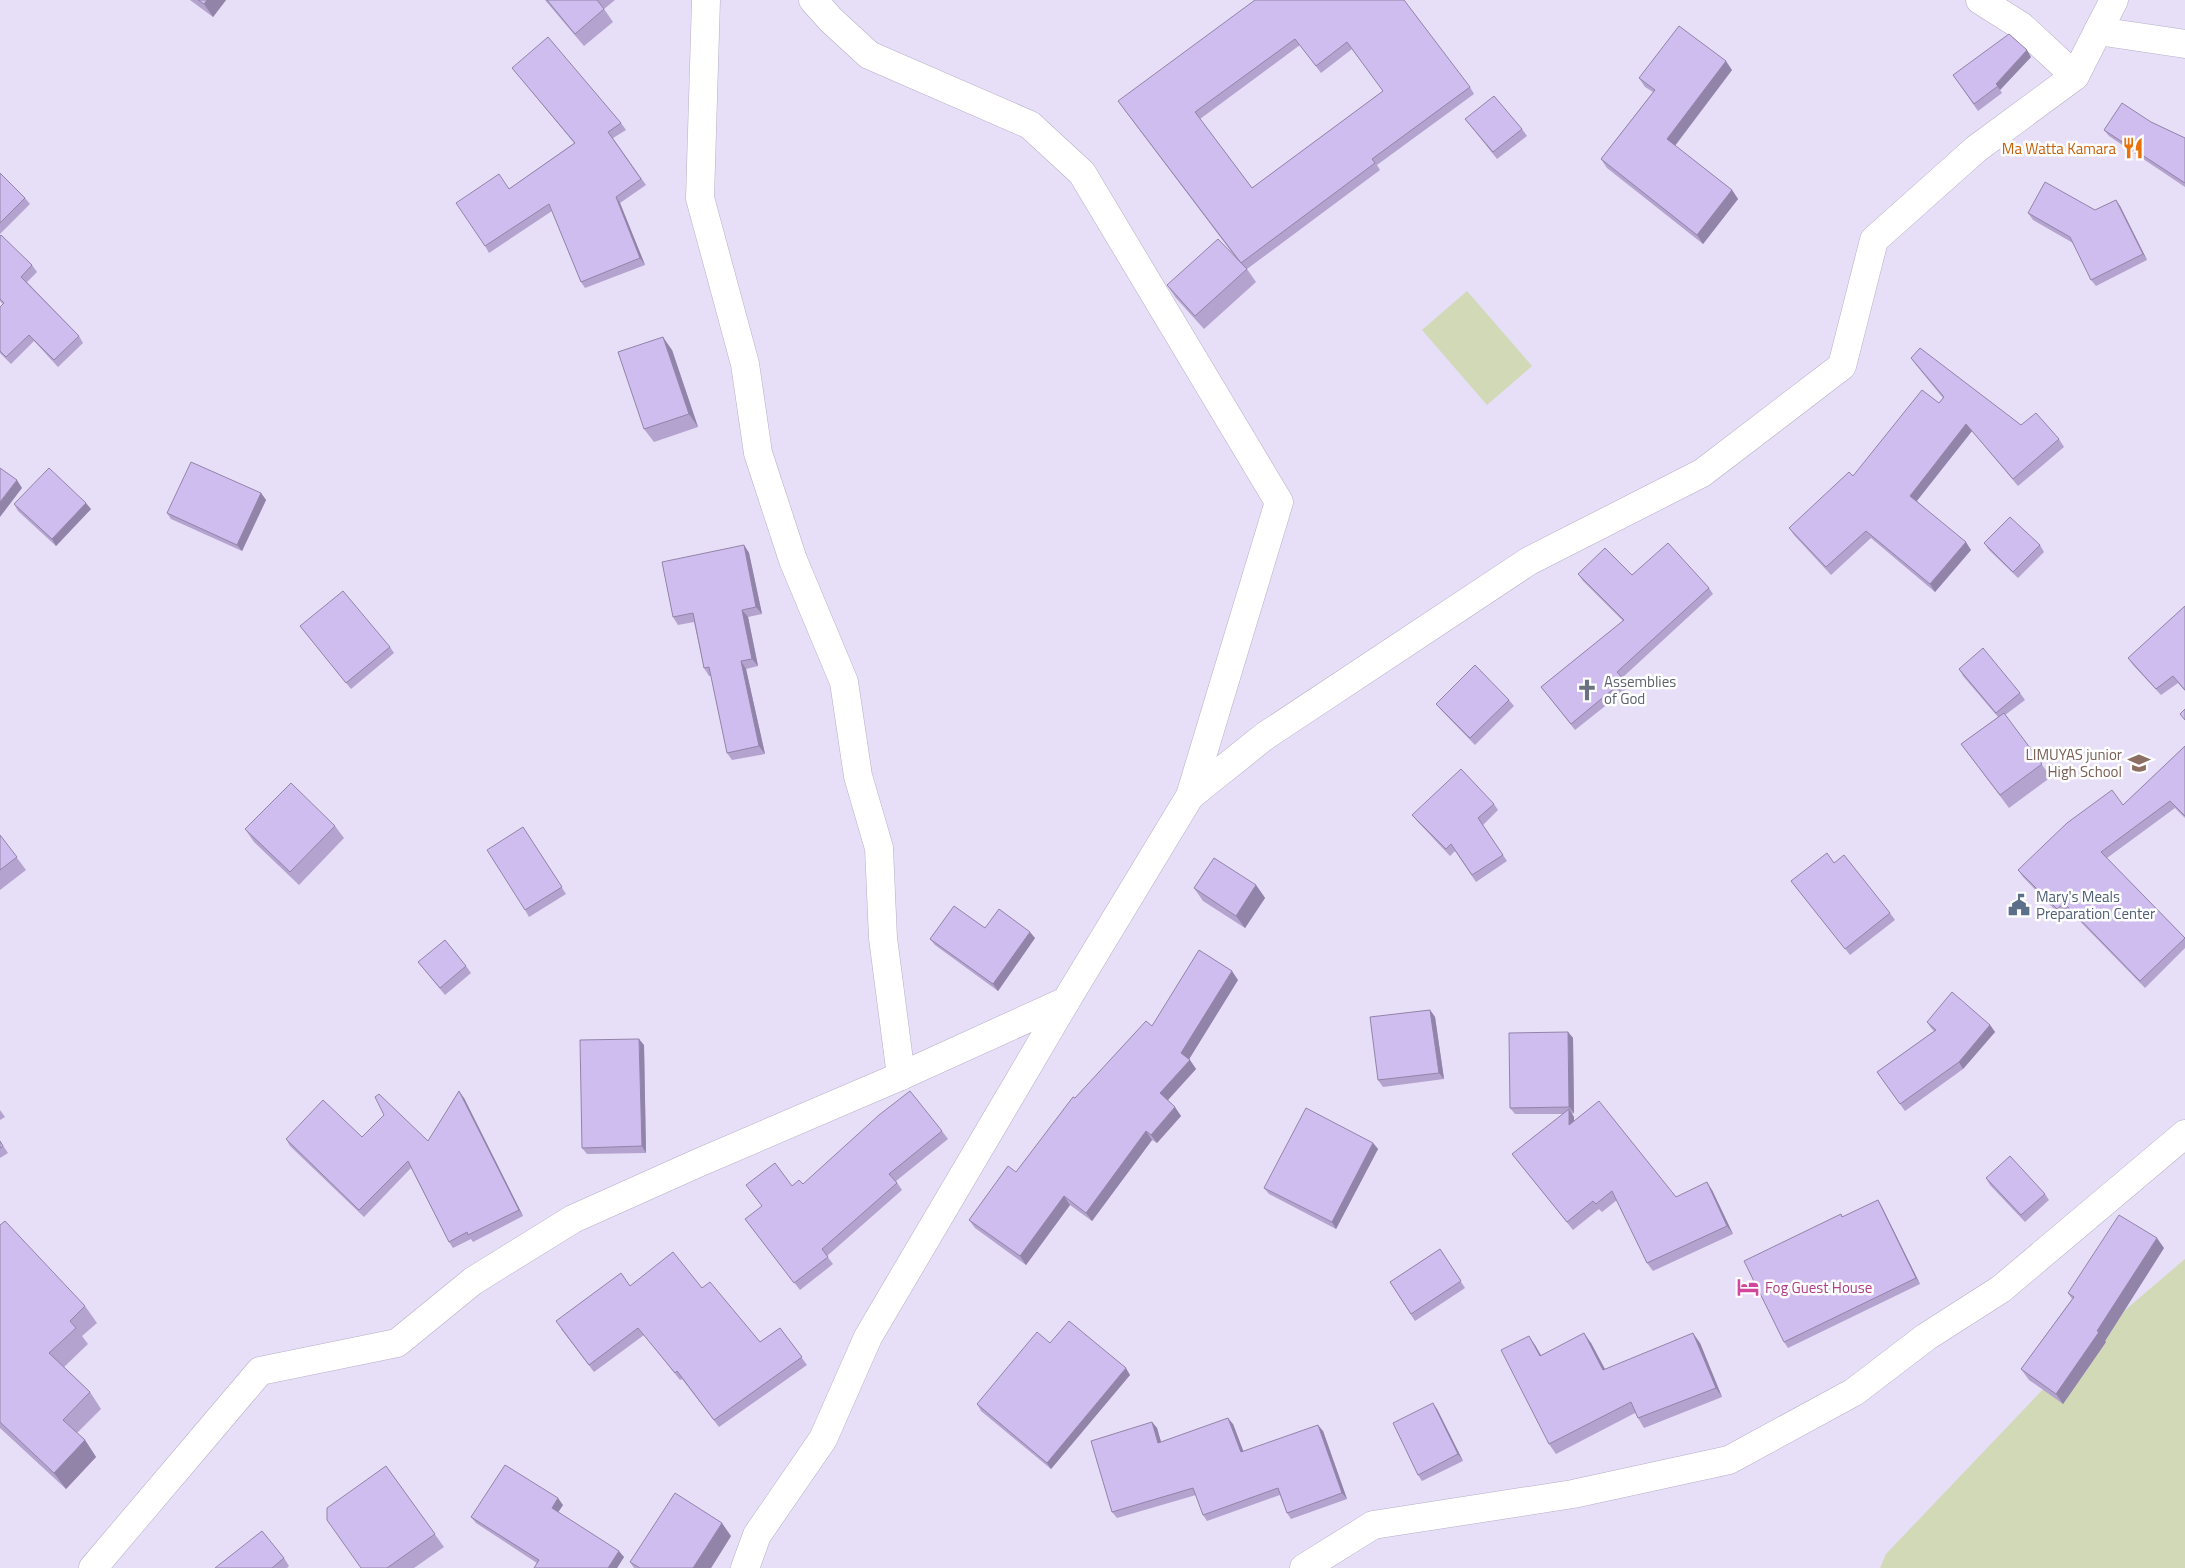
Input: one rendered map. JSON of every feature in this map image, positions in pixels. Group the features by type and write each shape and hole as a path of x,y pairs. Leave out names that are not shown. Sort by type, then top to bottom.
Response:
{"street":[{"path":"706,0 700,198 745,364 758,453 793,560 844,682 858,776 879,848 883,938 901,1076"},
{"path":"744,1568 757,1535 823,1439 868,1336 1066,1001 1190,796 1279,502 1082,172 1030,125 869,55 831,20 813,0"},
{"path":"1980,0 2021,26 2075,76"},
{"path":"1190,796 1265,736 1529,561 1702,473 1842,366 1874,240 1976,149 2075,76 2114,0"},
{"path":"2098,31 2185,44"},
{"path":"93,1568 260,1371 397,1343 473,1281 573,1219 901,1076 1066,1001"},
{"path":"1304,1568 1373,1525 1573,1494 1730,1460 1854,1392 1926,1337 2001,1288 2185,1134"}],"green space":[{"path":"1467,291 1532,366 1487,405 1422,330"},
{"path":"2185,1259 2185,1568 1880,1568 1886,1554 2090,1340"}],"building":[{"path":"198,0 207,0 204,4"},
{"path":"547,0 597,0 604,9 575,34"},
{"path":"1255,0 1404,0 1470,87 1372,159 1375,163 1241,263 1118,101","holes":["1295,39 1316,66 1347,42 1383,91 1252,188 1195,112"]},
{"path":"1679,26 1726,61 1667,139 1732,190 1697,235 1601,159 1655,90 1639,78"},
{"path":"2009,34 2027,50 1996,84 1998,86 1974,104 1953,75"},
{"path":"548,37 621,123 608,132 641,179 616,197 640,258 581,282 549,204 485,246 456,203 499,174 509,189 575,143 512,68"},
{"path":"1494,96 1522,129 1493,152 1465,119"},
{"path":"2122,103 2151,122 2185,138 2185,183 2104,130"},
{"path":"0,173 25,198 0,223"},
{"path":"2045,182 2095,210 2116,200 2143,254 2091,280 2070,237 2028,213"},
{"path":"1,235 32,265 21,277 79,336 54,360 29,335 6,357 0,351 0,307 4,303 0,299"},
{"path":"1218,239 1247,269 1195,316 1167,285"},
{"path":"663,337 689,414 644,429 618,352"},
{"path":"1920,348 2021,425 2036,413 2059,439 2013,479 1966,424 1910,496 1966,542 1930,584 1866,531 1826,567 1789,528 1849,472 1853,476 1922,390 1939,403 1944,397 1911,358"},
{"path":"191,462 261,493 237,545 167,513"},
{"path":"0,468 17,480 0,502"},
{"path":"49,468 86,503 52,539 14,504"},
{"path":"2010,517 2040,545 2013,572 1984,543"},
{"path":"1668,543 1709,588 1617,672 1624,680 1571,724 1541,687 1624,620 1578,574 1605,548 1632,575"},
{"path":"744,545 756,607 742,610 752,659 741,661 759,746 727,753 709,667 704,668 693,613 673,617 662,562"},
{"path":"343,591 390,647 346,683 300,626"},
{"path":"2185,606 2185,690 2173,676 2156,689 2128,658"},
{"path":"1983,648 2020,693 1996,713 1959,669"},
{"path":"1475,665 1509,700 1470,738 1436,704"},
{"path":"2185,709 2185,720 2180,714"},
{"path":"2004,713 2042,764 2000,795 1961,744"},
{"path":"2185,746 2185,816 2170,801 2101,852 2185,938 2140,981 2064,903 2057,909 2018,870 2067,823 2112,790 2123,805"},
{"path":"1461,769 1494,804 1478,818 1503,855 1472,875 1451,844 1446,849 1412,815"},
{"path":"291,783 335,826 290,872 245,829"},
{"path":"523,827 562,887 525,910 487,850"},
{"path":"0,835 17,857 0,870"},
{"path":"1827,853 1834,863 1844,855 1890,913 1845,949 1791,881"},
{"path":"1214,858 1256,885 1236,916 1194,888"},
{"path":"954,906 985,928 999,909 1030,932 993,984 930,939"},
{"path":"445,940 466,966 440,988 418,962"},
{"path":"1199,950 1232,971 1181,1053 1190,1060 1160,1093 1175,1107 1151,1135 1146,1131 1086,1213 1064,1196 1020,1256 969,1220 1008,1166 1016,1172 1073,1097 1075,1098 1146,1021 1152,1026"},
{"path":"1952,992 1990,1025 1959,1062 1900,1104 1877,1072 1936,1030 1927,1022"},
{"path":"1430,1010 1439,1073 1378,1080 1370,1017"},
{"path":"1568,1032 1569,1107 1510,1108 1509,1033"},
{"path":"639,1039 642,1146 582,1148 580,1040"},
{"path":"459,1091 519,1210 468,1235 467,1232 449,1242 408,1161 359,1210 286,1139 323,1100 362,1137 384,1115 375,1097 379,1094 428,1141"},
{"path":"910,1091 942,1131 889,1174 897,1183 822,1249 828,1257 794,1283 745,1219 762,1206 746,1185 775,1163 792,1186 799,1180 803,1184 879,1115"},
{"path":"1599,1101 1676,1197 1707,1182 1727,1226 1647,1263 1612,1191 1596,1204 1593,1201 1567,1222 1512,1154 1569,1109 1569,1125"},
{"path":"1306,1108 1373,1143 1332,1222 1264,1188"},
{"path":"2010,1156 2045,1194 2021,1215 1986,1178"},
{"path":"1878,1200 1916,1278 1784,1342 1744,1261 1841,1214 1842,1217"},
{"path":"2119,1215 2157,1238 2097,1331 2099,1332 2056,1394 2021,1369 2074,1297 2068,1293"},
{"path":"5,1221 85,1306 70,1321 76,1328 49,1353 90,1392 63,1420 85,1440 54,1473 0,1422 0,1225"},
{"path":"1440,1249 1461,1281 1411,1314 1390,1282"},
{"path":"673,1252 702,1288 710,1282 760,1342 780,1328 802,1357 714,1420 677,1371 675,1373 638,1328 589,1365 556,1321 621,1273 630,1286"},
{"path":"1069,1321 1126,1368 1047,1463 977,1404 1037,1332 1050,1343"},
{"path":"1584,1333 1603,1370 1693,1333 1716,1388 1638,1418 1631,1402 1549,1444 1501,1350 1529,1336 1540,1356"},
{"path":"1433,1403 1458,1454 1418,1475 1393,1423"},
{"path":"1228,1418 1241,1452 1318,1425 1342,1493 1287,1513 1278,1488 1203,1515 1193,1488 1112,1512 1091,1441 1152,1422 1158,1443"},
{"path":"505,1465 558,1498 552,1508 619,1551 608,1568 534,1568 539,1560 471,1517"},
{"path":"386,1466 435,1534 387,1568 361,1568 327,1520 327,1508"},
{"path":"675,1493 722,1523 693,1568 640,1568 630,1562"},
{"path":"262,1531 284,1558 272,1568 215,1568"}],"place":[{"name":"Ma Watta Kamara","path":"2133,148"},
{"name":"Assemblies of God","path":"1587,690"},
{"name":"LIMUYAS junior High School","path":"2139,763"},
{"name":"Mary's Meals Preparation Center","path":"2019,905"},
{"name":"Fog Guest House","path":"1748,1287"}]}
